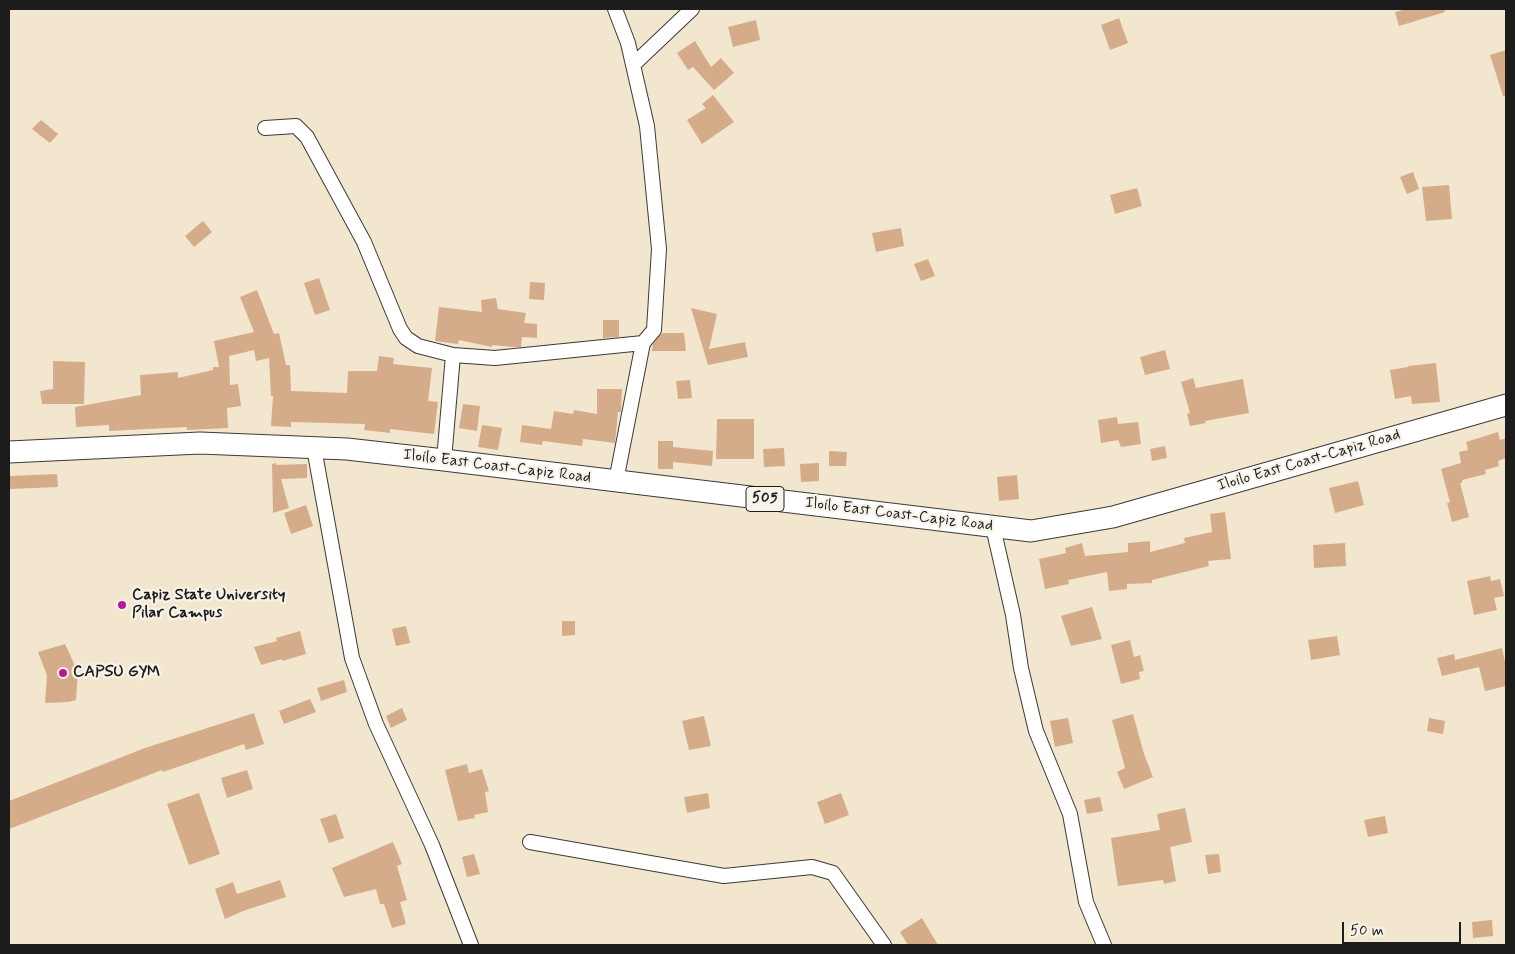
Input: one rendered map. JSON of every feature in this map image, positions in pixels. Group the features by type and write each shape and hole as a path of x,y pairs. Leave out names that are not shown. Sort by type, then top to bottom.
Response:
{"main road":[{"name":"Iloilo East Coast-Capiz Road","path":"9,452 200,443 347,450 1031,531 1113,517 1506,405"}],"street":[{"path":"615,9 628,43 646,126 659,249 654,330 643,343 616,481"},
{"path":"633,65 692,9"},
{"path":"265,128 296,126 307,137 364,242 403,333 406,338 418,346 453,354 495,358 643,343"},
{"path":"444,460 453,354"},
{"path":"314,448 352,658 376,724 432,845 471,945"},
{"path":"993,527 1013,615 1021,668 1036,731 1070,814 1086,902 1104,945"},
{"path":"530,842 724,876 812,867 833,873 884,945"}],"building":[{"path":"1407,9 1444,9 1445,12 1399,26 1395,12"},
{"path":"1119,18 1128,43 1110,50 1101,25"},
{"path":"756,20 760,40 733,47 728,27"},
{"path":"695,41 711,67 721,58 734,73 714,90 693,67 688,70 677,53"},
{"path":"1506,50 1506,96 1503,96 1490,55"},
{"path":"713,95 734,122 702,144 687,120 706,108 702,104"},
{"path":"41,120 58,134 50,143 32,129"},
{"path":"1413,172 1419,189 1407,194 1400,177"},
{"path":"1449,185 1452,219 1426,221 1422,187"},
{"path":"1137,188 1142,206 1115,214 1110,195"},
{"path":"203,221 212,232 194,247 185,236"},
{"path":"901,228 904,246 876,252 872,233"},
{"path":"928,259 935,276 921,281 914,264"},
{"path":"319,278 330,310 315,315 304,283"},
{"path":"530,282 545,283 544,300 529,299"},
{"path":"257,290 274,334 279,333 286,365 290,365 291,391 347,393 348,371 377,371 379,356 394,358 393,364 432,368 428,401 438,402 434,434 390,429 390,433 364,430 365,424 291,422 291,427 271,426 273,396 271,396 269,358 256,361 254,350 229,356 230,385 238,384 241,406 227,408 228,428 187,430 187,427 109,431 109,425 76,427 75,407 141,395 140,375 178,372 178,378 213,370 213,367 219,367 214,341 254,332 240,297"},
{"path":"496,298 498,309 526,313 524,323 537,324 537,338 522,337 521,347 492,345 492,347 459,340 458,344 435,341 439,307 482,312 481,300"},
{"path":"691,308 717,314 709,349 745,342 748,357 708,365"},
{"path":"603,320 619,320 619,337 603,338"},
{"path":"662,333 684,333 686,351 652,351 653,344"},
{"path":"1165,350 1170,369 1145,375 1140,357"},
{"path":"53,361 85,362 84,404 42,404 40,391 53,389"},
{"path":"1436,363 1440,402 1412,404 1411,396 1395,399 1390,370"},
{"path":"1193,378 1196,388 1243,379 1249,413 1205,421 1206,423 1190,426 1187,414 1190,413 1181,382"},
{"path":"690,380 692,398 678,399 676,381"},
{"path":"597,389 622,389 621,412 618,412 615,443 583,439 582,446 543,441 542,445 520,442 522,425 551,429 554,411 573,414 574,410 597,414"},
{"path":"463,404 480,406 477,431 459,428"},
{"path":"1117,417 1118,424 1138,422 1141,444 1121,447 1118,440 1101,443 1098,420"},
{"path":"717,419 754,419 754,459 716,459"},
{"path":"482,425 502,428 498,450 478,447"},
{"path":"1498,432 1500,440 1506,438 1506,458 1498,461 1499,466 1485,470 1486,474 1462,480 1462,483 1460,483 1469,517 1452,522 1447,503 1450,502 1441,469 1461,463 1459,452 1468,450 1466,442"},
{"path":"658,441 673,441 673,447 713,451 712,466 673,462 673,469 658,469"},
{"path":"1165,446 1167,458 1152,461 1150,449"},
{"path":"784,448 785,466 764,467 763,449"},
{"path":"829,451 847,452 846,466 829,466"},
{"path":"276,463 276,465 307,464 307,478 281,479 289,508 273,513 272,464"},
{"path":"819,463 819,481 801,482 800,464"},
{"path":"57,474 58,487 10,489 10,476"},
{"path":"1017,475 1019,499 999,501 997,477"},
{"path":"1358,481 1364,505 1335,513 1329,488"},
{"path":"306,505 313,526 291,534 284,513"},
{"path":"1225,512 1231,559 1208,561 1209,566 1152,580 1152,583 1127,584 1127,589 1109,591 1107,572 1068,580 1069,584 1045,589 1039,559 1066,553 1065,548 1082,543 1085,556 1128,552 1128,543 1150,541 1150,552 1185,543 1184,538 1212,532 1210,514"},
{"path":"1345,543 1346,566 1314,568 1313,545"},
{"path":"1490,576 1491,581 1500,579 1504,596 1494,598 1497,610 1474,615 1467,581"},
{"path":"1092,607 1102,639 1071,646 1061,616"},
{"path":"562,621 575,621 575,635 562,636"},
{"path":"406,626 410,643 396,646 392,629"},
{"path":"300,631 306,654 261,665 254,647 277,641 276,638"},
{"path":"1337,636 1340,655 1311,660 1308,640"},
{"path":"1130,640 1134,657 1140,655 1144,671 1139,672 1140,679 1121,684 1111,645"},
{"name":"CAPSU GYM","path":"65,644 78,672 76,700 45,703 47,675 38,652"},
{"path":"1502,648 1506,666 1506,686 1485,691 1479,667 1442,676 1437,658 1454,654 1455,660"},
{"path":"344,680 347,692 321,701 317,688"},
{"path":"310,699 316,712 284,724 279,711"},
{"path":"402,708 407,720 391,728 386,716"},
{"path":"254,713 264,744 246,750 244,744 163,772 162,770 9,829 9,801 145,748"},
{"path":"1133,714 1144,754 1153,777 1124,789 1117,772 1125,768 1112,720"},
{"path":"704,716 711,746 689,750 682,721"},
{"path":"1068,718 1073,743 1055,747 1050,721"},
{"path":"1429,718 1445,721 1443,734 1427,731"},
{"path":"467,764 469,773 482,769 489,791 485,792 488,812 474,815 475,818 458,821 445,770"},
{"path":"247,770 253,789 227,798 221,778"},
{"path":"199,793 220,854 189,865 167,804"},
{"path":"708,793 710,808 687,813 684,797"},
{"path":"841,793 849,815 825,824 817,802"},
{"path":"1100,797 1103,811 1087,814 1084,800"},
{"path":"1185,808 1192,842 1170,847 1176,881 1164,884 1163,880 1118,886 1111,838 1160,830 1157,814"},
{"path":"336,814 344,838 329,843 320,819"},
{"path":"1385,816 1388,833 1368,837 1364,820"},
{"path":"393,842 402,864 397,866 407,900 400,902 406,924 392,928 384,904 380,904 376,889 344,897 332,868"},
{"path":"474,854 480,874 467,877 462,857"},
{"path":"1219,854 1221,872 1208,874 1205,855"},
{"path":"280,880 286,897 225,919 215,889 233,882 237,894"},
{"path":"922,918 938,945 908,945 900,932"},
{"path":"1492,920 1493,936 1473,938 1472,922"}],"place":[{"name":"Capiz State University Pilar Campus","path":"122,605"},
{"name":"CAPSU GYM","path":"63,673"}]}
